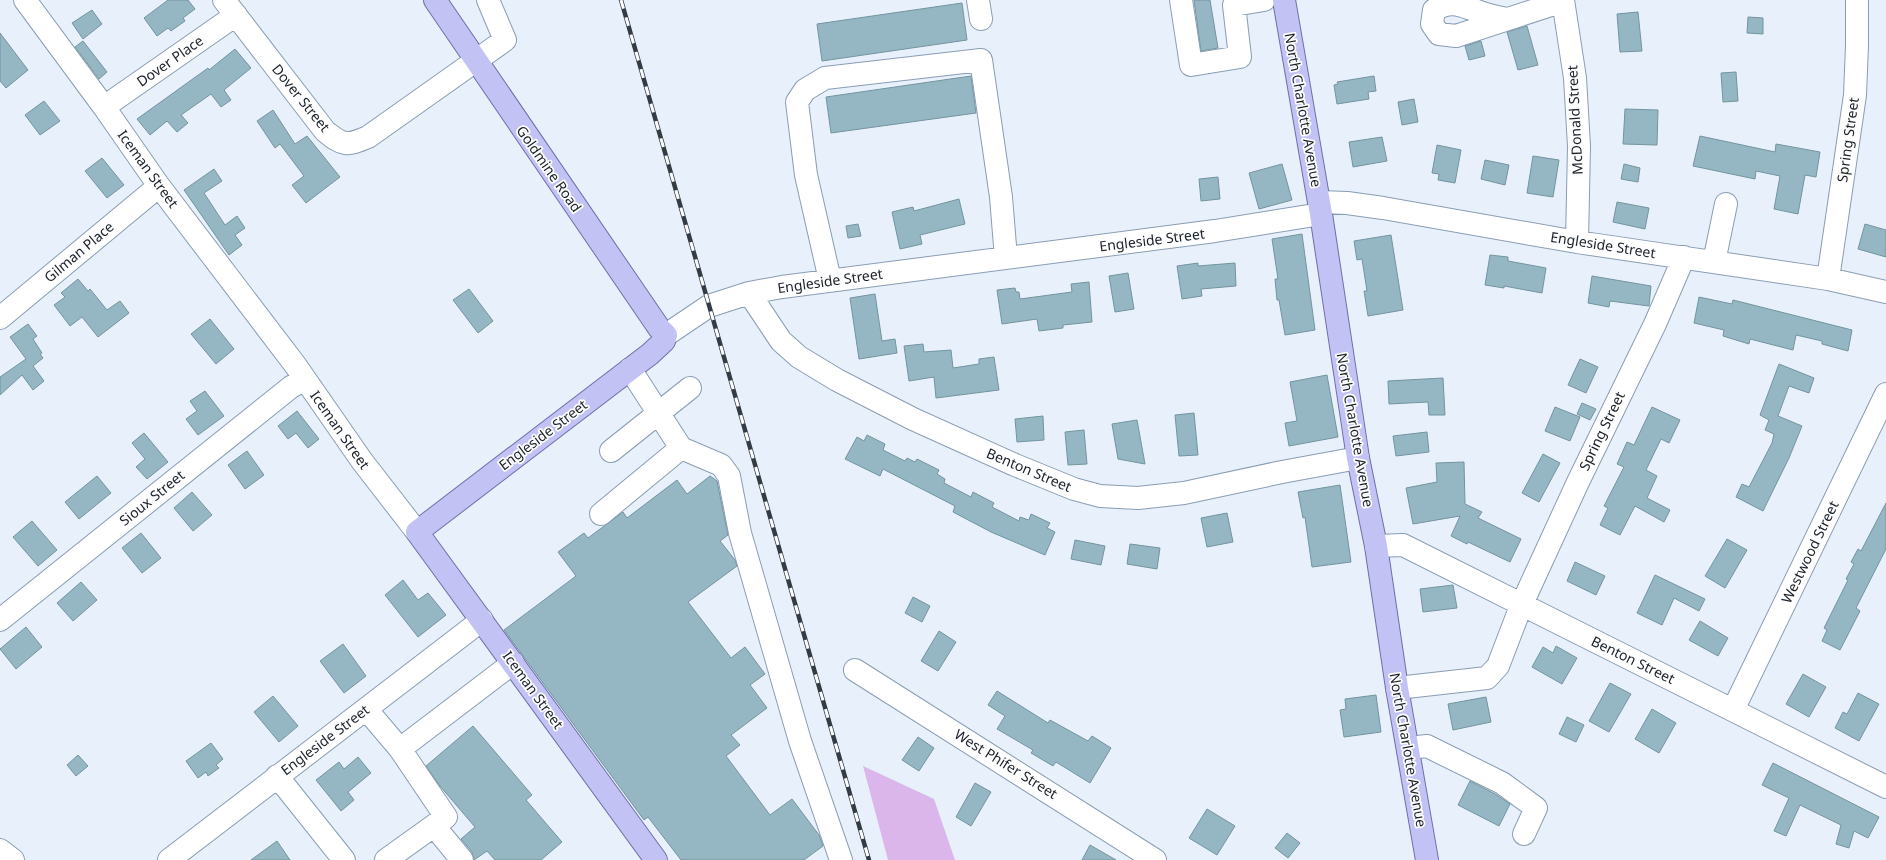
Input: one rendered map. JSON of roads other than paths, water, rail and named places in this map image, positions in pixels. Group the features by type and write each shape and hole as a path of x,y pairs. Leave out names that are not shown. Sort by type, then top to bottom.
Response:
{"main road":[{"name":"Goldmine Road","path":"435,0 641,302 666,335"},
{"name":"North Charlotte Avenue","path":"1284,0 1320,208 1358,458 1376,546 1397,688 1427,860"},
{"name":"Engleside Street","path":"417,532 630,369 664,341 666,335"},
{"name":"Iceman Street","path":"417,532 656,860"}],"street":[{"name":"Iceman Street","path":"25,0 159,186 304,379 362,461 417,532"},
{"path":"476,61 505,40 488,0"},
{"path":"1181,0 1191,65 1240,57 1234,5 1264,0"},
{"name":"Spring Street","path":"1828,279 1854,95 1857,45 1857,0"},
{"path":"1507,19 1563,1"},
{"name":"McDonald Street","path":"1563,1 1575,78 1579,146 1577,242"},
{"name":"Dover Place","path":"104,108 230,7"},
{"name":"Dover Street","path":"230,7 325,131 343,144 351,144 368,137 476,61"},
{"path":"830,280 806,175 797,102 805,90 825,78 981,60 1001,197 1006,258"},
{"name":"Gilman Place","path":"0,318 159,186"},
{"name":"Engleside Street","path":"666,335 709,306 749,293 830,280 1215,231 1347,203 1577,242 1828,279 1886,292"},
{"path":"1714,262 1726,204"},
{"name":"Spring Street","path":"1397,688 1487,678 1498,666 1521,606 1578,482 1655,324 1684,258"},
{"name":"Benton Street","path":"749,293 781,340 799,357 837,380 913,419 1015,465 1074,489 1100,496 1138,498 1184,493 1282,472 1358,458"},
{"path":"630,369 681,448 721,465 729,476 740,533 796,726 841,860"},
{"name":"Sioux Street","path":"0,620 291,387 304,379"},
{"path":"611,451 690,388"},
{"name":"Westwood Street","path":"1733,710 1886,394"},
{"path":"601,514 681,448"},
{"name":"Benton Street","path":"1376,546 1403,545 1521,606 1886,787"},
{"name":"Engleside Street","path":"169,860 482,620"},
{"path":"400,749 513,663"},
{"name":"West Phifer Street","path":"855,670 1155,860"},
{"path":"366,709 400,749 446,816 386,860"},
{"path":"1408,748 1427,746 1502,783 1536,808 1524,834"},
{"path":"277,776 344,860"},
{"path":"434,826 462,860"},
{"path":"0,850 13,860"}],"railway":[{"path":"621,0 869,860"}]}
